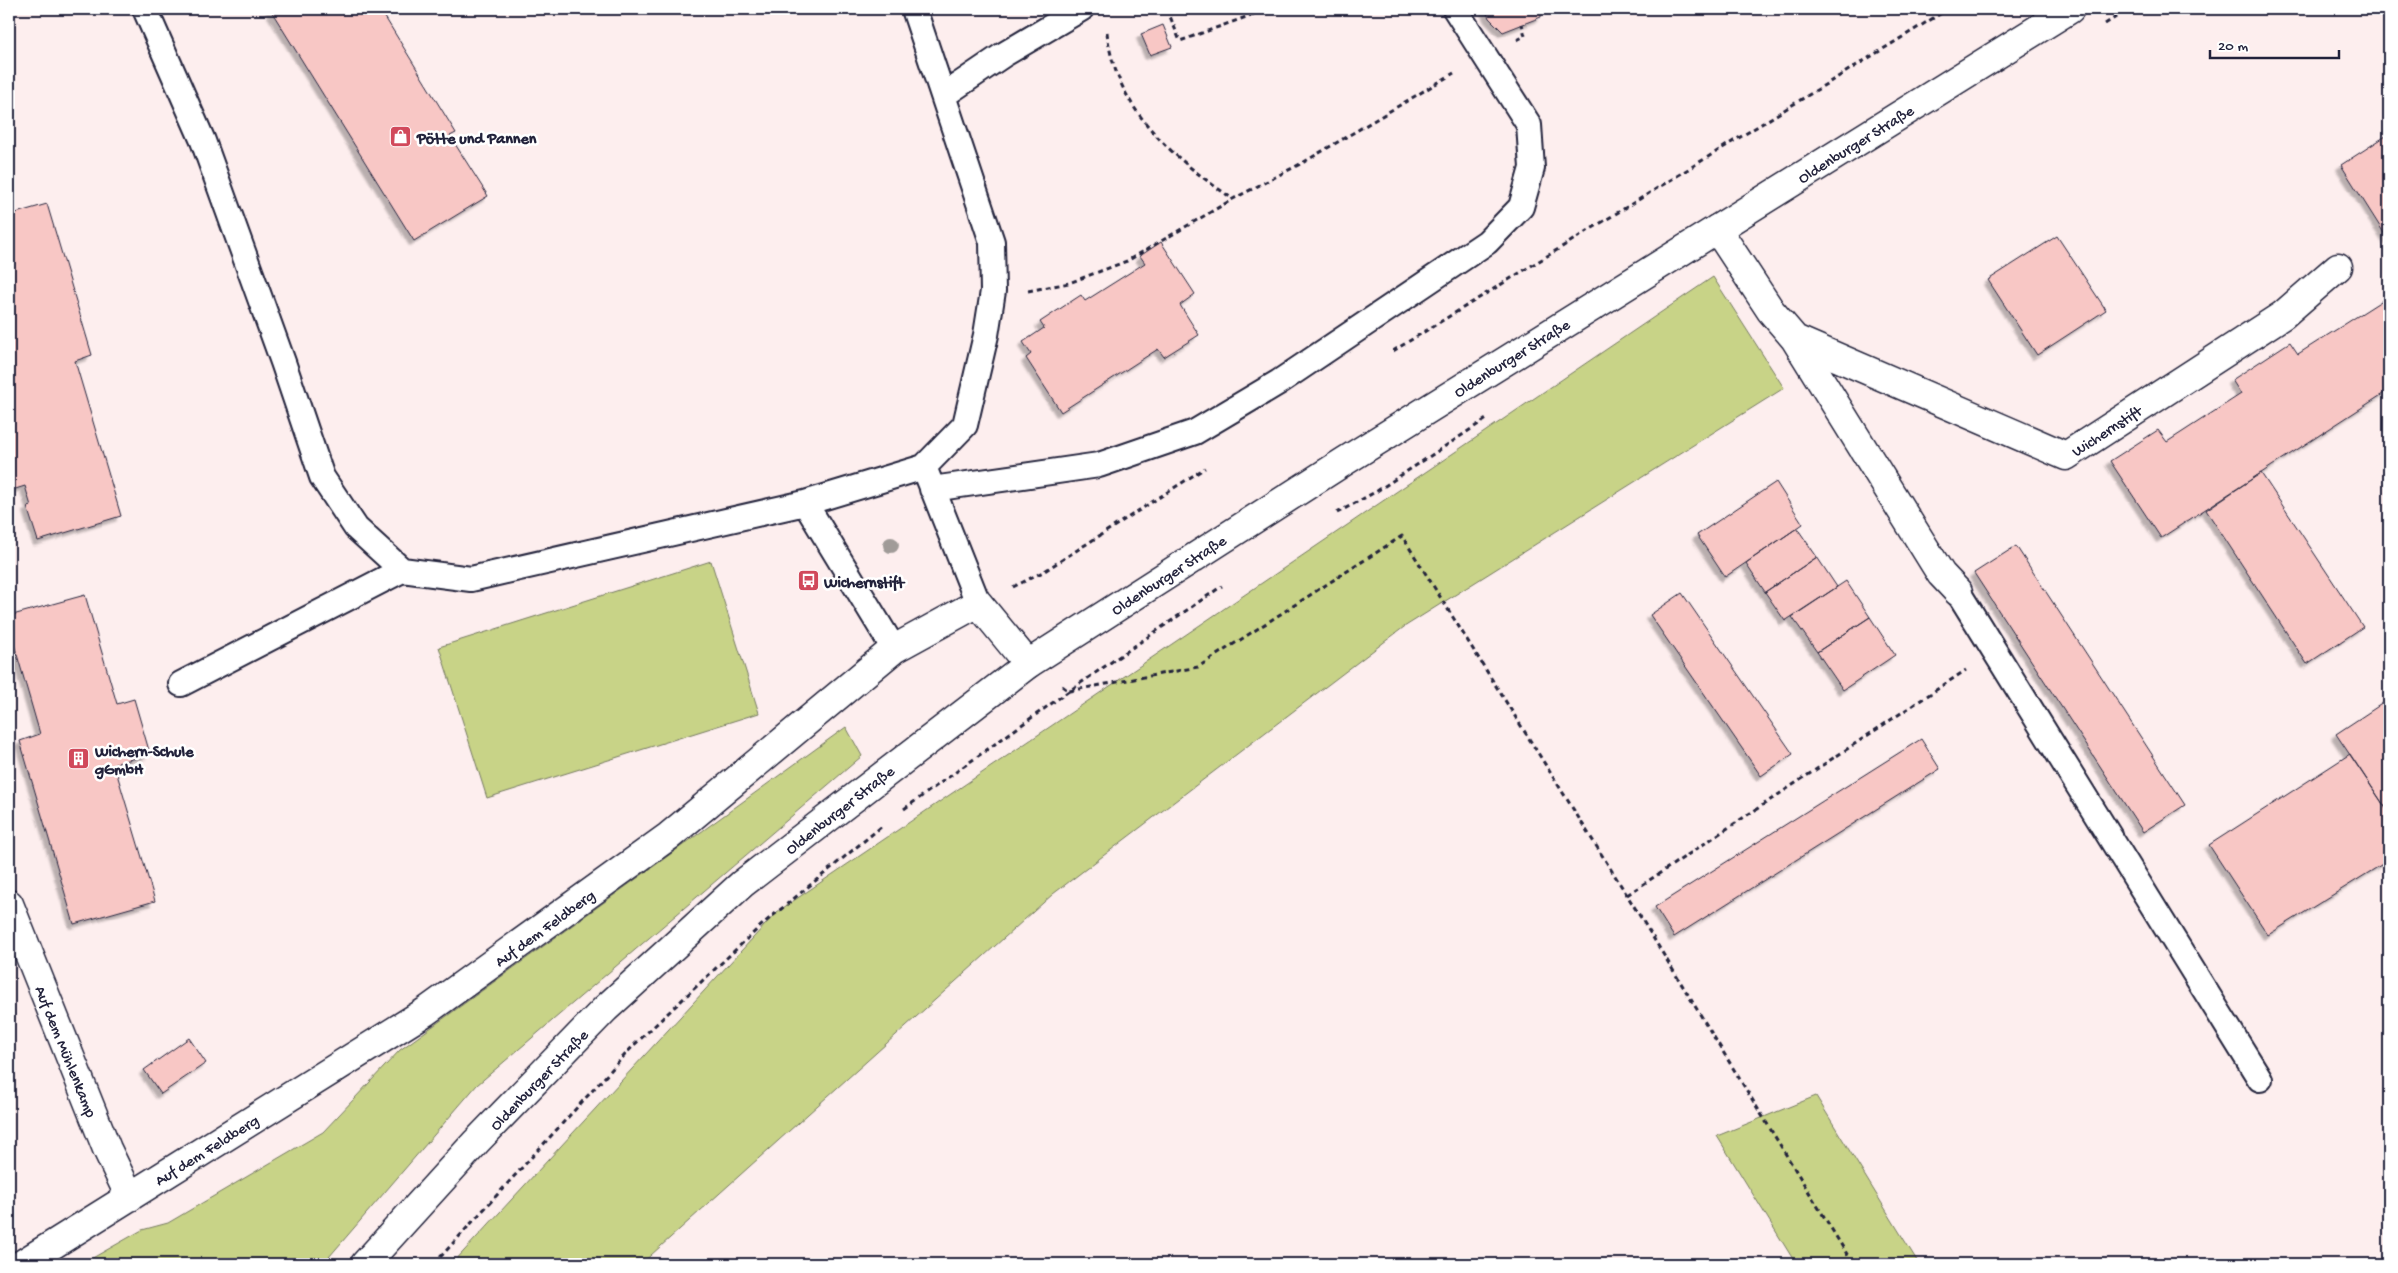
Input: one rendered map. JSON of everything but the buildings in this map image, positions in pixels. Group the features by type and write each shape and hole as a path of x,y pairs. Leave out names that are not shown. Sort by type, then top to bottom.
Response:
{"street":[{"name":"Oldenburger Straße","path":"365,1264 476,1142 605,1009 735,891 1028,664 1337,466 2070,9"},
{"name":"Wichernstift","path":"1717,229 1771,311 1795,339 1941,574 1958,592"},
{"name":"Wichernstift","path":"1795,339 2066,456 2283,315 2338,267"},
{"path":"978,603 1028,664"},
{"name":"Auf dem Feldberg","path":"22,1264 425,1012 669,836 894,649 978,603"},
{"name":"Auf dem Mühlenkamp","path":"9,904 107,1150 130,1197"}],"lane":[{"path":"145,9 202,141 283,362 322,477 356,528 402,570"},
{"path":"181,684 402,570 471,579 804,503 924,467 965,425 986,335 992,290 992,242 914,9"},
{"path":"944,95 1003,55 1081,9"},
{"path":"932,489 1099,465 1195,432 1279,382 1487,242 1521,207 1532,168 1529,125 1455,9"},
{"path":"924,467 978,603"},
{"path":"804,503 894,649"},
{"path":"1958,592 2260,1079"}],"path":[{"path":"1167,9 1180,41 1268,9"},
{"path":"1392,351 1948,9"},
{"path":"992,290 1020,293 1069,284 1126,261 1233,199 1304,162 1484,55 1525,36 1522,24"},
{"path":"1106,28 1119,82 1142,121 1203,178 1233,199"},
{"path":"978,603 1043,572 1206,467"},
{"path":"901,812 1070,691 1198,667 1402,536 1627,895 1853,1264"},
{"path":"1627,895 1995,650"},
{"path":"434,1264 634,1045 764,924 885,824"}],"green space":[{"path":"1713,277 1784,388 1404,627 1053,894 641,1264 452,1264 777,912"},
{"path":"711,561 759,713 487,798 439,647"},
{"path":"846,727 862,756 477,1085 323,1264 82,1264 142,1230 168,1223 323,1132 400,1050"},
{"path":"1816,1096 1919,1264 1796,1264 1717,1136"}],"place":[{"name":"Pötte und Pannen","path":"401,137"},
{"name":"Wichernstift","path":"808,581"},
{"name":"Wichern-Schule gGmbH","path":"79,759"}]}
